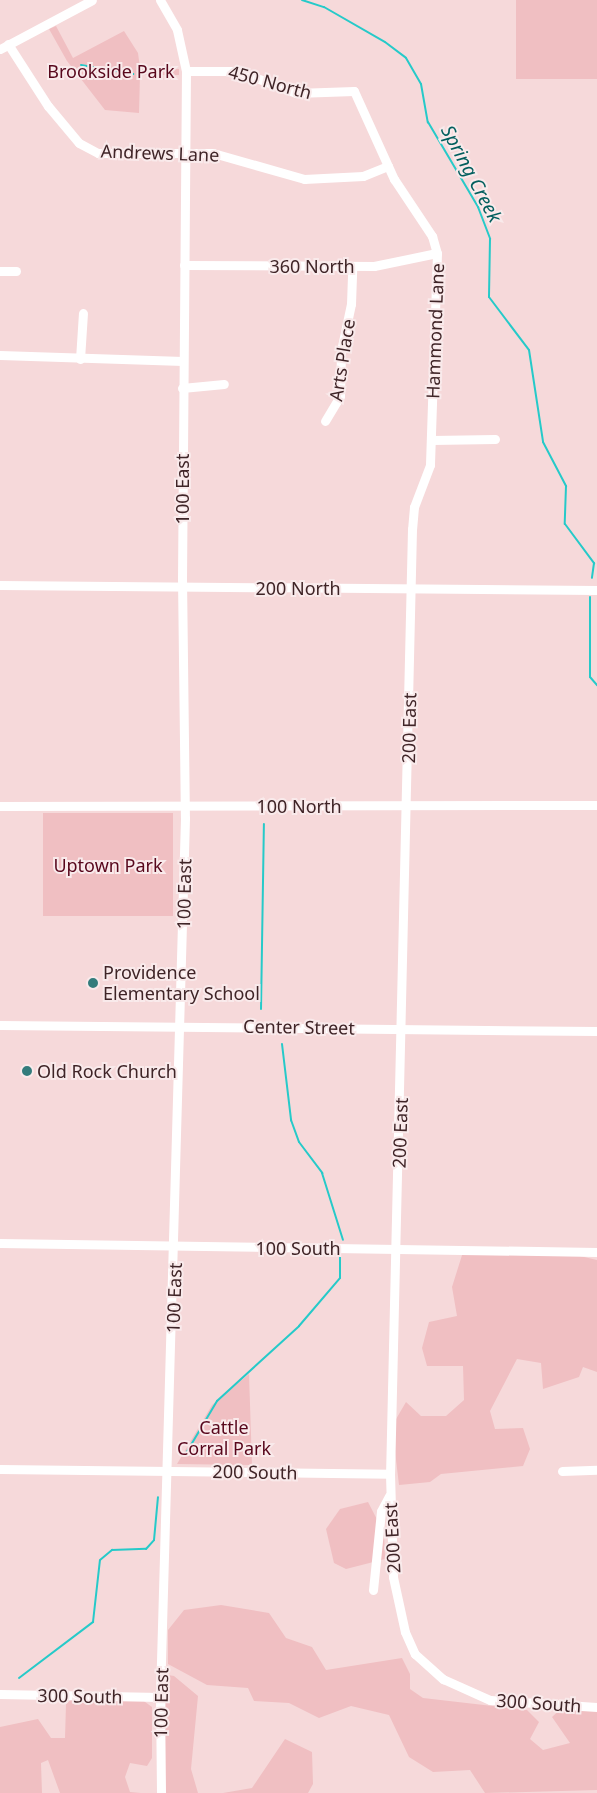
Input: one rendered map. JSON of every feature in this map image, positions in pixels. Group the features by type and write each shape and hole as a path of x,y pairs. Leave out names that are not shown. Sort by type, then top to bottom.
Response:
{"street":[{"path":"4,46 92,0"},
{"name":"100 East","path":"160,0 177,30 186,71 182,388 185,806 176,1247 160,1697 161,1793"},
{"name":"Andrews Lane","path":"4,46 48,106 88,148 118,154 184,152 230,156 304,179 363,176 388,166"},
{"name":"450 North","path":"186,71 238,71 296,93 354,92"},
{"name":"Hammond Lane","path":"354,92 388,166 432,236 437,253 432,440 430,465 414,507 412,589"},
{"name":"360 North","path":"184,265 352,266 437,253"},
{"name":"Arts Place","path":"325,422 340,396 340,351 351,304 352,266"},
{"path":"0,271 16,271"},
{"path":"80,359 83,313"},
{"path":"0,356 183,361"},
{"path":"182,388 224,384"},
{"path":"432,440 495,439"},
{"name":"200 North","path":"0,585 597,590"},
{"name":"200 East","path":"412,589 403,1028 390,1494 392,1569 405,1632 415,1654 429,1668"},
{"name":"100 North","path":"0,806 597,805"},
{"name":"Center Street","path":"0,1025 181,1025 597,1031"},
{"name":"100 South","path":"0,1243 597,1252"},
{"name":"200 South","path":"0,1469 390,1474"},
{"path":"562,1470 597,1470"},
{"path":"372,1590 381,1511 390,1494"},
{"name":"300 South","path":"429,1668 490,1700 597,1707"},
{"name":"300 South","path":"0,1694 160,1697"}],"green space":[{"path":"516,0 597,0 597,79 516,79"},
{"name":"Brookside Park","path":"56,26 73,58 124,31 138,53 140,68 179,69 179,75 140,75 139,113 105,110 67,61 49,29"},
{"name":"Uptown Park","path":"43,813 173,813 173,916 43,916"},
{"path":"463,1252 567,1253 597,1260 597,1372 583,1367 579,1377 543,1389 541,1363 517,1359 490,1411 495,1429 523,1428 530,1449 523,1466 441,1474 430,1482 399,1485 392,1426 406,1402 421,1416 446,1416 464,1400 463,1366 427,1366 422,1348 429,1322 457,1316 452,1287"},
{"name":"Cattle Corral Park","path":"249,1374 252,1465 177,1464 212,1405"},
{"path":"368,1502 384,1533 385,1559 346,1569 334,1563 326,1529 340,1509"},
{"path":"221,1605 269,1613 286,1638 312,1647 326,1670 402,1658 410,1674 410,1689 423,1698 527,1710 539,1722 530,1739 543,1750 570,1743 552,1717 566,1704 597,1711 597,1790 485,1793 470,1770 433,1772 409,1757 389,1715 351,1706 319,1718 289,1703 254,1701 248,1688 207,1685 168,1664 168,1630 184,1610"},
{"path":"168,1675 174,1676 198,1696 191,1769 198,1793 160,1793"},
{"path":"74,1697 141,1699 152,1707 152,1758 147,1766 130,1763 125,1777 130,1792 141,1793 60,1793 48,1760 41,1763 42,1793 0,1793 0,1727 38,1719 51,1738 65,1738 66,1704"},
{"path":"285,1739 312,1752 313,1784 308,1793 223,1793 252,1788"}],"waterway":[{"name":"Spring Creek","path":"302,0 324,7 385,42 406,58 421,84 428,122 478,207 490,239 489,297 529,350 543,442 566,486 565,524 594,563 592,578"},
{"path":"81,65 133,74"},
{"name":"Spring Creek","path":"590,597 590,677 597,685"},
{"path":"261,1009 264,824"},
{"path":"282,1044 291,1120 299,1142 322,1173 343,1240"},
{"path":"185,1455 217,1401 299,1326 340,1278 340,1256"},
{"path":"19,1678 93,1622 100,1560 112,1550 146,1549 154,1540 158,1497"}],"place":[{"name":"Providence Elementary School","path":"93,983"},
{"name":"Old Rock Church","path":"27,1071"}]}
